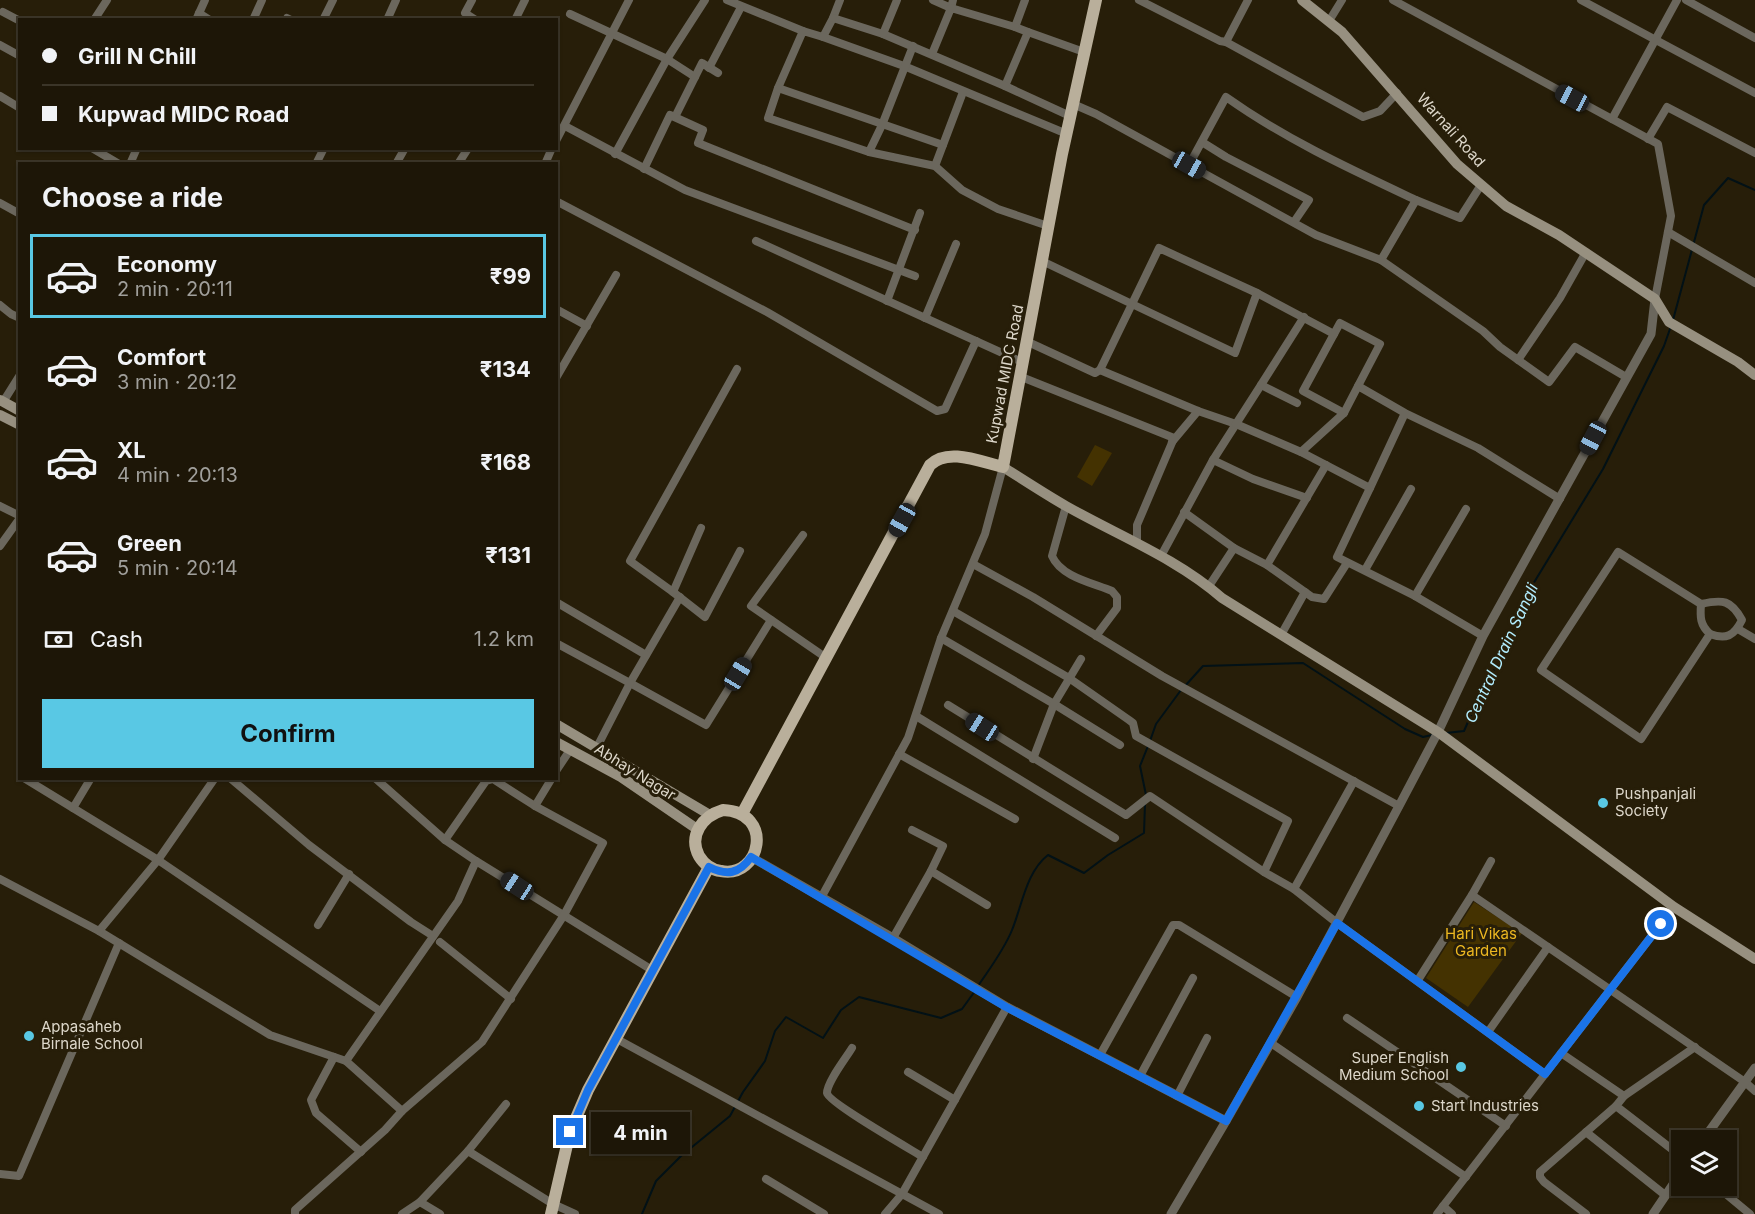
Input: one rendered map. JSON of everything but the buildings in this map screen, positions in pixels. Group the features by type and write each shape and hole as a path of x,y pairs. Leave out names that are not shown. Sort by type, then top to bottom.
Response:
{"main road":[{"name":"Kupwad MIDC Road","path":"741,814 930,465 936,460 951,456 1003,467 1066,134 1096,0"},
{"name":"Warnali Road","path":"1302,0 1342,32 1457,164 1481,185 1506,206 1559,235 1655,299"},
{"path":"1655,299 1669,322 1738,362 1755,375"},
{"path":"2,401 18,410"},
{"path":"0,415 18,424"},
{"path":"1003,467 1066,506 1161,556 1209,586 1222,598 1438,732 1674,908 1755,959"},
{"path":"558,725 710,815"},
{"name":"Abhay Nagar","path":"558,743 621,777 697,830"},
{"path":"723,810 732,811 741,814 754,827 757,835 755,853 744,867 735,871 717,871 709,867 698,853 697,830 710,815 723,810"},
{"path":"552,1209 570,1132 588,1090 709,867"}],"street":[{"path":"198,16 205,0"},
{"path":"254,18 262,0"},
{"path":"324,18 333,0"},
{"path":"388,18 396,0"},
{"path":"472,0 465,14 473,18"},
{"path":"516,18 525,0"},
{"path":"558,138 629,0"},
{"path":"615,154 667,59 705,0"},
{"path":"727,0 803,32 904,66 1066,134"},
{"path":"823,37 840,0"},
{"path":"883,34 897,0"},
{"path":"933,0 952,4 1084,52"},
{"path":"1015,27 1025,0"},
{"path":"1139,0 1226,42 1364,117 1380,111 1397,93"},
{"path":"1226,42 1248,0"},
{"path":"1329,21 1342,0"},
{"path":"1171,1214 1297,997 1438,732 1483,636 1651,334 1655,299 1671,216 1658,144 1393,0"},
{"path":"1581,0 1755,93"},
{"path":"1612,119 1677,0"},
{"path":"1686,0 1755,38"},
{"path":"95,18 103,1"},
{"path":"932,54 952,4"},
{"path":"709,68 740,9"},
{"path":"3,12 18,20"},
{"path":"570,14 667,59 695,77"},
{"path":"833,18 883,34 1005,86 1072,110 1096,114 1316,235 1381,260 1483,331 1500,347 1549,382 1575,347 1626,377"},
{"path":"803,32 778,88 768,118 869,152 935,166 962,190 998,209 1048,226"},
{"path":"1005,86 1028,32"},
{"path":"0,45 18,55"},
{"path":"869,152 913,46"},
{"path":"675,117 702,63 718,73"},
{"path":"778,88 943,145"},
{"path":"935,166 963,92"},
{"path":"0,96 18,107"},
{"path":"1189,165 1226,97 1259,121 1307,148 1416,200 1460,218 1481,185"},
{"path":"1648,139 1667,107 1755,153"},
{"path":"644,169 670,115 703,130 698,143 915,231"},
{"path":"565,126 685,190 915,276"},
{"path":"1202,142 1226,157 1310,200 1294,222"},
{"path":"95,150 116,162"},
{"path":"1381,260 1416,200"},
{"path":"558,202 767,312 936,411 945,409 976,341"},
{"path":"0,203 18,213"},
{"path":"887,301 920,213"},
{"path":"1668,232 1755,283"},
{"path":"756,242 1022,362"},
{"path":"925,318 956,244"},
{"path":"1026,341 1095,373 1100,370 1159,248 1257,293 1334,334"},
{"path":"1518,360 1560,298 1586,252"},
{"path":"1042,261 1235,353 1257,293"},
{"path":"558,375 616,275"},
{"path":"0,305 11,314 18,316"},
{"path":"558,310 586,326"},
{"path":"1161,556 1213,460 1304,317"},
{"path":"1301,452 1344,413 1380,344 1340,323 1303,392 1344,413"},
{"path":"1738,362 1755,370"},
{"path":"736,369 630,561 705,617 740,551"},
{"path":"1100,370 1301,452 1370,488"},
{"path":"1019,376 1174,438 1137,525 1137,543"},
{"path":"2,401 18,378"},
{"path":"1262,385 1297,403"},
{"path":"1358,387 1405,413 1478,448 1560,499"},
{"path":"1172,442 1198,411"},
{"path":"1405,413 1337,557 1415,596 1483,636"},
{"path":"1213,460 1307,498"},
{"path":"1267,565 1326,465"},
{"path":"820,898 899,754 916,716 941,638 985,534 1003,467"},
{"path":"1365,570 1411,489"},
{"path":"0,506 18,516"},
{"path":"1066,506 1052,556 1055,563 1070,574 1112,591 1117,597 1118,608 1096,636"},
{"path":"1415,596 1466,509"},
{"path":"1184,512 1234,548 1267,565 1312,597 1324,599 1347,563"},
{"path":"0,546 18,520"},
{"path":"596,749 676,595 700,528"},
{"path":"803,536 751,606 825,657"},
{"path":"1209,586 1234,548"},
{"path":"1701,604 1700,619 1710,634 1719,638 1731,635 1738,629 1742,620 1735,607 1718,600 1701,604 1618,552 1541,670 1641,739 1710,634"},
{"path":"973,564 1033,597 1162,675 1399,806"},
{"path":"1281,635 1305,592"},
{"path":"558,603 646,655"},
{"path":"952,611 1069,678 1130,720 1136,736 1288,821 1264,872"},
{"path":"558,644 706,725 771,620"},
{"path":"1738,629 1755,639"},
{"path":"941,638 1120,745"},
{"path":"1033,759 1054,704 1081,659"},
{"path":"948,705 1126,815 1150,796 1264,872 1294,889 1337,923 1545,1074"},
{"path":"916,716 1115,838"},
{"path":"558,768 570,750"},
{"path":"899,754 1015,819"},
{"path":"27,780 158,860 380,1011"},
{"path":"73,808 90,780"},
{"path":"99,931 158,860 214,780"},
{"path":"232,780 279,821 411,922 433,936"},
{"path":"377,780 445,840 652,970"},
{"path":"445,840 487,780"},
{"path":"295,1214 295,1210 385,1130 402,1111 482,1042 564,915 603,843 535,806 496,780"},
{"path":"535,806 551,780"},
{"path":"1294,889 1354,781"},
{"path":"893,938 943,846 912,830"},
{"path":"751,857 893,938 1006,1007 1226,1121"},
{"path":"346,1061 458,900 476,861"},
{"path":"1418,980 1491,861"},
{"path":"931,871 987,905"},
{"path":"318,925 349,874"},
{"path":"0,879 99,931 270,1035 346,1061 402,1111"},
{"path":"1472,895 1695,1047 1755,1091"},
{"path":"1437,1214 1674,908"},
{"path":"1100,1055 1173,924 1297,997"},
{"path":"440,942 511,999"},
{"path":"0,1174 19,1176 118,943"},
{"path":"1488,1032 1548,947"},
{"path":"1140,1076 1193,978"},
{"path":"885,1214 902,1194 1006,1007"},
{"path":"1347,1018 1506,1126"},
{"path":"615,1038 939,1214"},
{"path":"1177,1095 1207,1038"},
{"path":"1271,1043 1466,1177"},
{"path":"1586,1214 1540,1177 1540,1172 1616,1106 1624,1096 1695,1047"},
{"path":"852,1048 830,1083 827,1093 829,1098 843,1109 923,1157"},
{"path":"1561,1053 1624,1096"},
{"path":"334,1057 311,1100 316,1113 361,1152"},
{"path":"1711,1130 1755,1068"},
{"path":"908,1072 955,1100"},
{"path":"402,1214 420,1202 468,1151 506,1104"},
{"path":"1616,1106 1671,1148"},
{"path":"1586,1132 1665,1195"},
{"path":"468,1151 552,1209 574,1214"},
{"path":"766,1179 824,1214"},
{"path":"1653,1214 1671,1187"},
{"path":"1728,1196 1749,1214"},
{"path":"420,1202 440,1214"},
{"path":"1443,1206 1452,1214"}],"green space":[{"path":"1095,445 1112,453 1092,486 1077,477"},
{"name":"Hari Vikas Garden","path":"1474,902 1522,933 1468,1007 1426,978"}],"waterway":[{"name":"Central Drain Sangli","path":"1673,320 1704,205 1728,178 1755,190"},
{"name":"Central Drain Sangli","path":"1446,733 1464,731 1478,699 1513,636 1524,599 1603,469 1664,346 1671,326"},
{"name":"Central Drain Sangli","path":"1185,686 1203,666 1303,663 1405,729 1423,737 1432,735"},
{"name":"Central Drain Sangli","path":"1150,741 1156,724 1181,690"},
{"name":"Central Drain Sangli","path":"1146,795 1140,766 1148,746"},
{"name":"Central Drain Sangli","path":"978,986 1009,937 1030,880 1041,862 1048,855 1084,873 1144,833 1145,804"},
{"name":"Central Drain Sangli","path":"642,1214 656,1181 681,1156 730,1116 743,1092 765,1061 775,1031 786,1017 823,1038 841,1010 859,997 941,1018 962,1009 975,991"}],"place":[{"name":"Pushpanjali Society","path":"1603,803"},
{"name":"Appasaheb Birnale School","path":"29,1036"},
{"name":"Super English Medium School","path":"1461,1067"},
{"name":"Start Industries","path":"1419,1106"}],"route":[{"path":"570,1132 588,1090 615,1038 709,867 717,871 735,871 744,867 751,857 893,938 1006,1007 1226,1121 1337,923 1545,1074 1661,924"}]}
